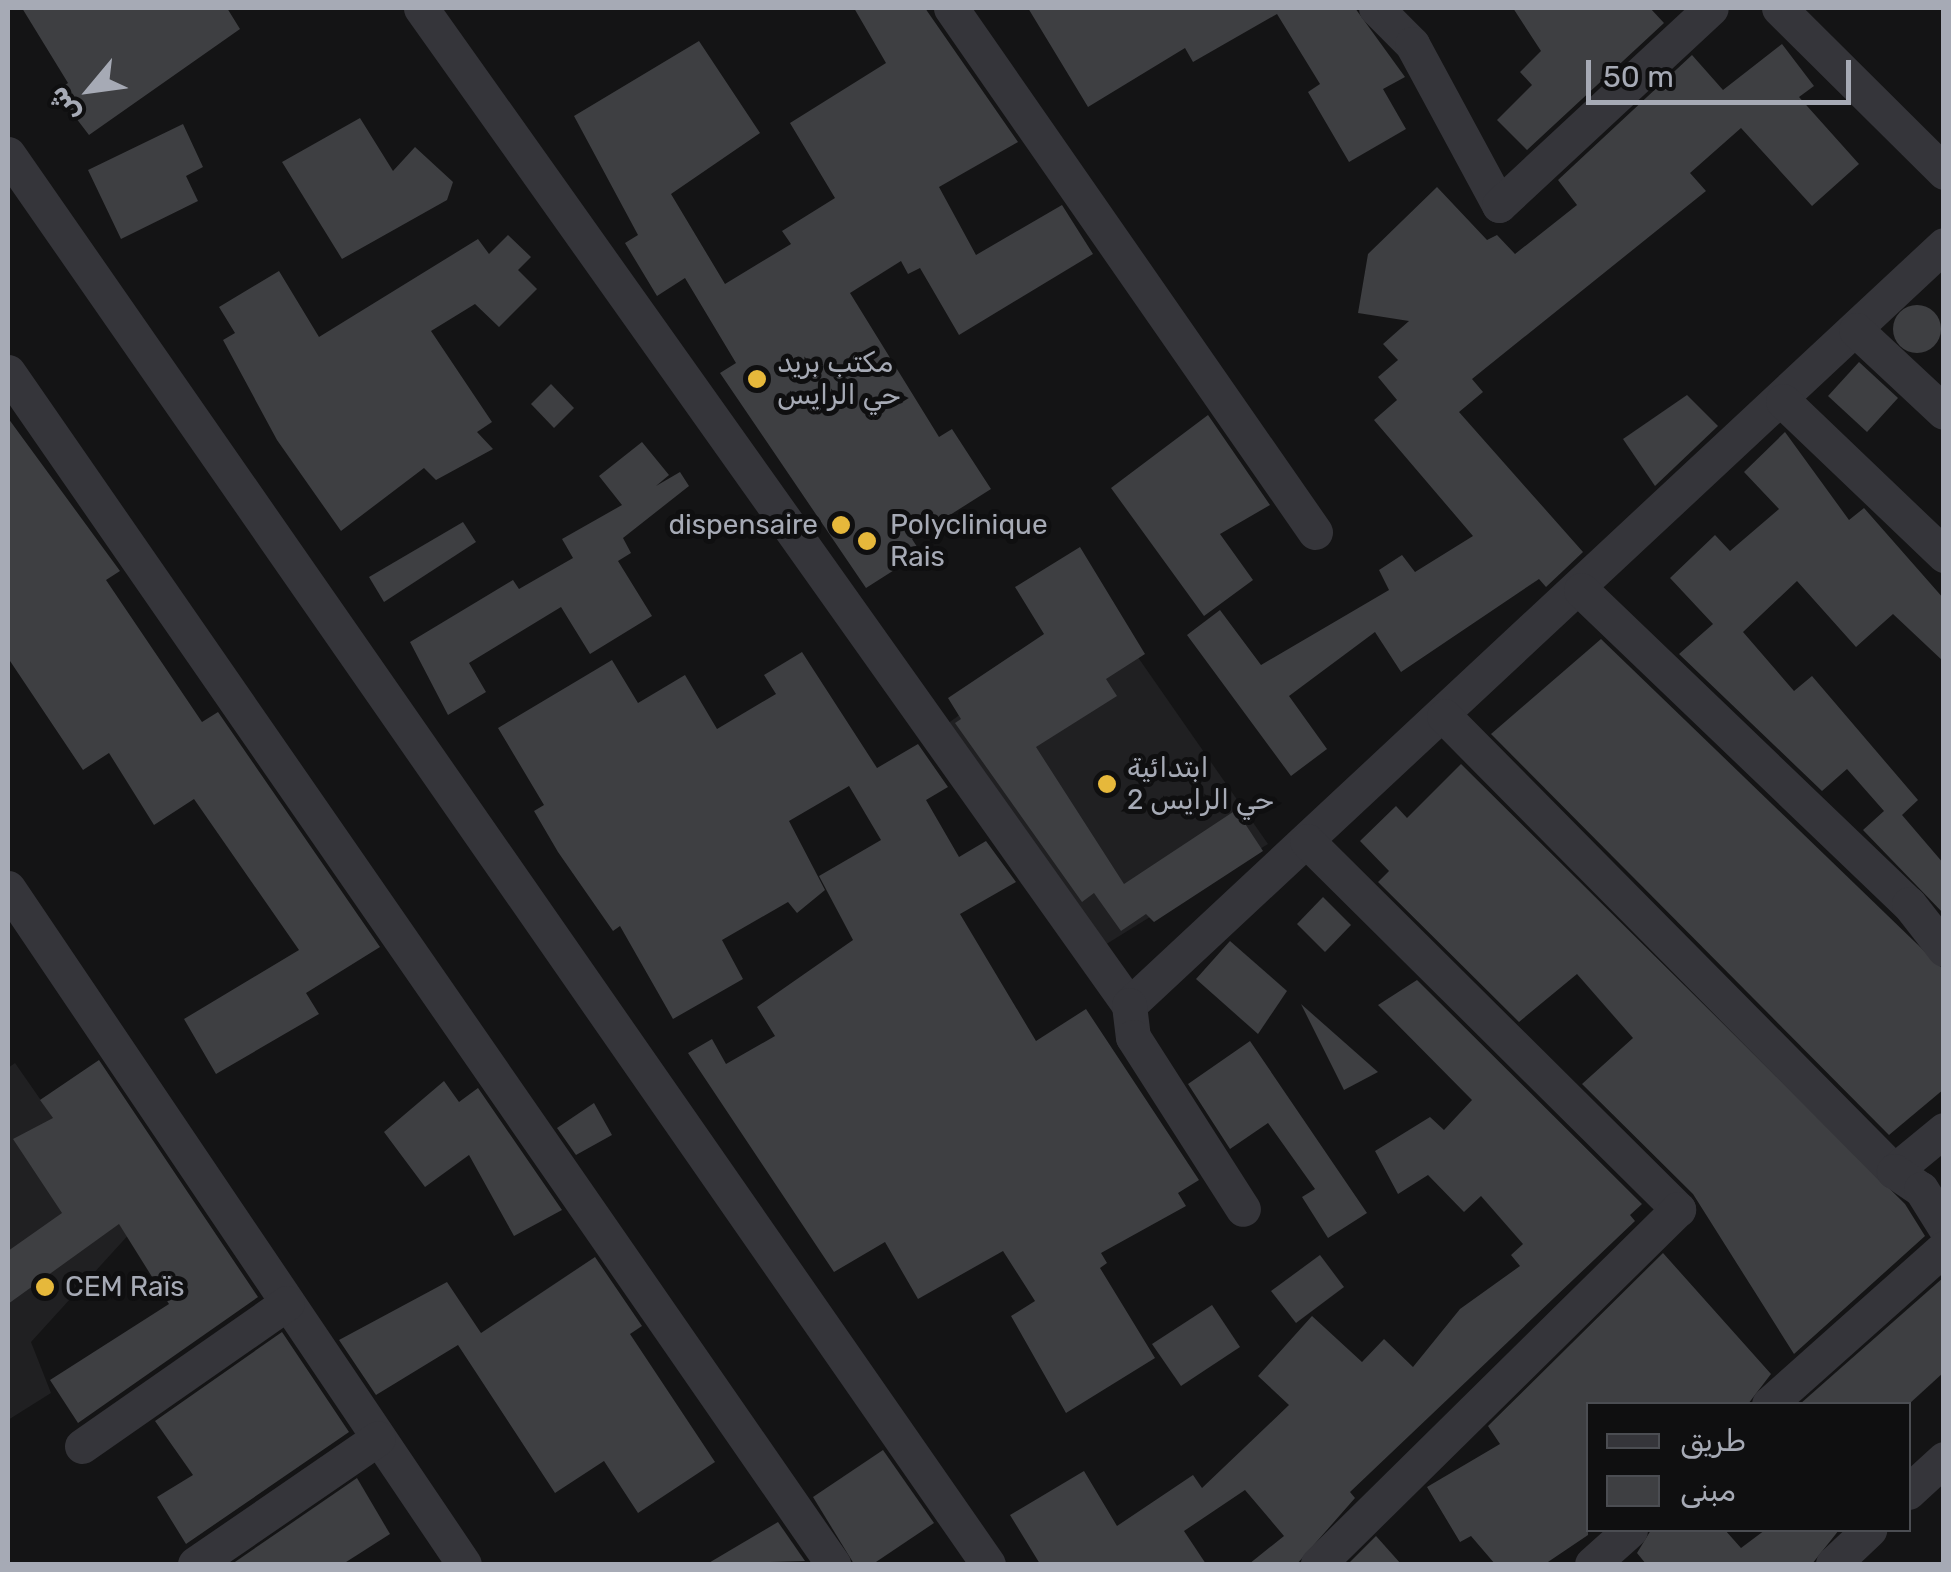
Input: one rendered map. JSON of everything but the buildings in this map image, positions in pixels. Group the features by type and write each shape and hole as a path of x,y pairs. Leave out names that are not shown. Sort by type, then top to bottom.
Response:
{"street":[{"path":"421,8 1130,1005 1133,1037 1243,1208"},
{"path":"950,8 1315,532"},
{"path":"1376,8 1412,44 1499,205 1711,8"},
{"path":"1779,8 1944,172"},
{"path":"8,154 988,1564"},
{"path":"1130,1005 1581,590 1944,245"},
{"path":"1856,330 1944,412"},
{"path":"8,372 833,1564"},
{"path":"1783,401 1944,555"},
{"path":"1581,590 1909,904 1944,949"},
{"path":"1444,716 1894,1171 1921,1189 1944,1226"},
{"path":"1308,841 1678,1209 1318,1564"},
{"path":"8,888 464,1564"},
{"path":"1894,1171 1944,1130"},
{"path":"1772,1402 1944,1248"},
{"path":"82,1446 287,1304"},
{"path":"194,1564 378,1438"},
{"path":"1911,1489 1944,1459"},
{"path":"1592,1564 1628,1532"},
{"path":"1833,1564 1868,1532"}],"shaded area":[{"name":"ابتدائية حي الرايس 2","path":"1105,610 1268,844 1100,948 947,724"},
{"name":"CEM Raïs","path":"15,1063 132,1231 31,1342 51,1393 8,1420 8,1068"}],"place":[{"name":"مكتب بريد حي الرايس","path":"757,379"},
{"name":"dispensaire","path":"841,525"},
{"name":"Polyclinique Rais","path":"867,541"},
{"name":"ابتدائية حي الرايس 2","path":"1107,784"},
{"name":"CEM Raïs","path":"45,1287"}]}
